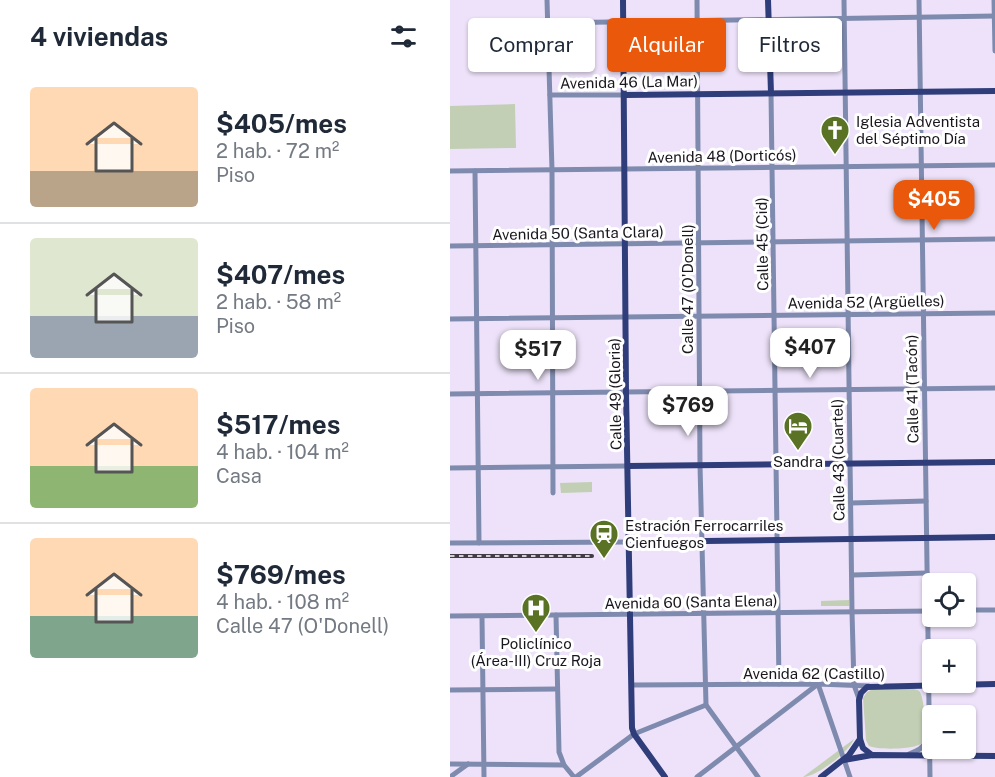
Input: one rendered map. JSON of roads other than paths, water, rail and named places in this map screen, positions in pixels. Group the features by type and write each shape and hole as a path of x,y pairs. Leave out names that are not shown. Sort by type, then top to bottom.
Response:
{"main road":[{"name":"Calle 49 (Gloria)","path":"623,1 624,18"},
{"name":"Calle 45 (Cid)","path":"767,2 769,18"},
{"name":"Calle 49 (Gloria)","path":"624,72 626,392 632,728 634,734"},
{"name":"Calle 45 (Cid)","path":"770,72 771,93"},
{"name":"Avenida 46 (La Mar)","path":"624,94 995,91"},
{"path":"628,466 995,462"},
{"path":"629,542 995,537"},
{"name":"Avenida 62 (Castillo)","path":"976,684 995,684"},
{"path":"859,700 861,693 867,687 874,686"},
{"name":"Avenida 62 (Castillo)","path":"874,686 922,686"},
{"name":"Calle 43 (Cuartel)","path":"859,700 860,739"},
{"path":"634,734 665,777"},
{"path":"821,777 844,760 860,739"},
{"path":"860,739 863,748 872,755"},
{"path":"844,760 872,755 922,756"},
{"path":"976,756 995,756"}],"street":[{"path":"547,0 548,18"},
{"name":"Calle 47 (O'Donell)","path":"697,0 698,18"},
{"name":"Calle 43 (Cuartel)","path":"844,0 852,612 854,685 859,700"},
{"name":"Calle 41 (Tacón)","path":"919,0 927,573"},
{"path":"994,0 995,51"},
{"path":"844,18 994,16"},
{"path":"549,72 553,245 553,493"},
{"name":"Calle 47 (O'Donell)","path":"699,72 699,391 706,705"},
{"name":"Calle 45 (Cid)","path":"771,93 779,684"},
{"name":"Avenida 46 (La Mar)","path":"550,95 624,94"},
{"name":"Avenida 48 (Dorticós)","path":"450,171 995,165"},
{"path":"475,171 479,543"},
{"name":"Avenida 50 (Santa Clara)","path":"450,246 995,239"},
{"name":"Avenida 52 (Argüelles)","path":"450,319 995,313"},
{"path":"450,394 995,388"},
{"path":"450,468 628,466"},
{"path":"851,503 926,501"},
{"path":"450,543 629,542"},
{"path":"852,574 922,573"},
{"path":"976,610 995,610"},
{"name":"Avenida 60 (Santa Elena)","path":"450,616 922,611"},
{"path":"556,615 559,752 564,765 575,777 634,734 706,705 758,777"},
{"path":"482,616 484,777"},
{"path":"697,777 818,684 850,777"},
{"name":"Avenida 62 (Castillo)","path":"632,685 874,686"},
{"path":"914,686 922,689 927,700"},
{"path":"450,690 557,689"},
{"name":"Calle 41 (Tacón)","path":"927,705 928,693"},
{"path":"908,755 922,747"},
{"name":"Calle 41 (Tacón)","path":"929,759 930,777"},
{"path":"450,764 564,765"},
{"path":"471,764 484,777"},
{"path":"450,777 471,764"}],"railway":[{"path":"450,556 592,556"}],"place":[{"name":"Iglesia Adventista del Séptimo Día","path":"835,156"},
{"name":"Sandra","path":"798,452"},
{"name":"Estración Ferrocarriles Cienfuegos","path":"604,560"},
{"name":"Policlínico (Área-III) Cruz Roja","path":"536,634"}]}
